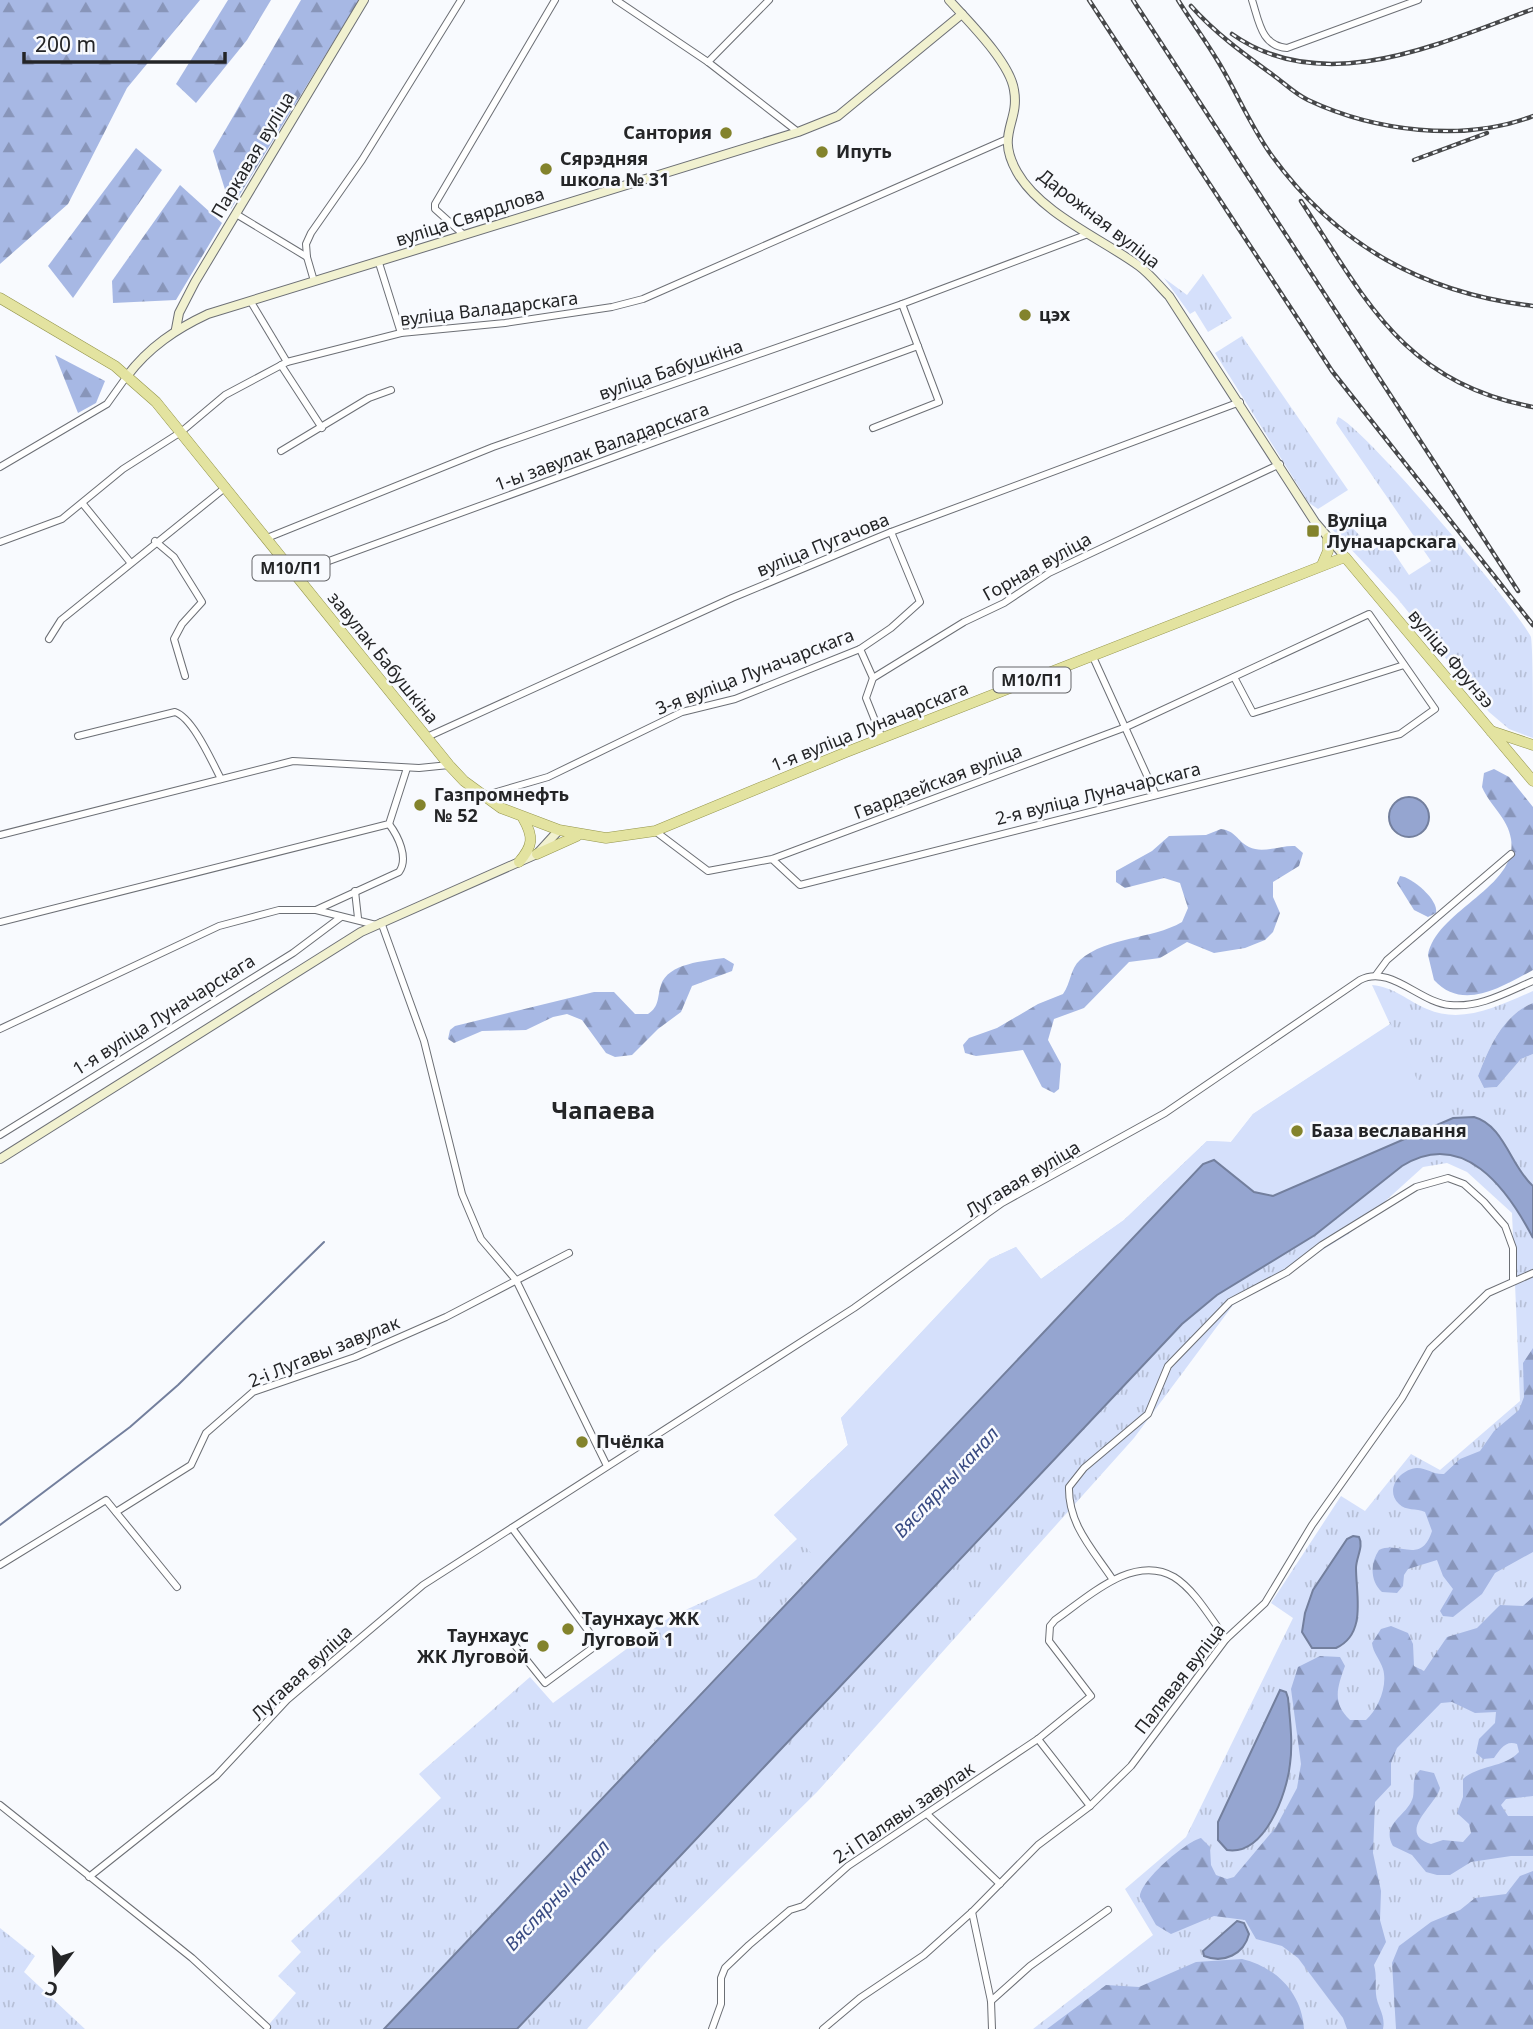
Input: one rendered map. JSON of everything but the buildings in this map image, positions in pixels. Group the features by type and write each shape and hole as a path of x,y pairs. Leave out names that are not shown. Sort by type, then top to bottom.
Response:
{"main road":[{"name":"М10/П1","path":"0,298 127,376"},
{"name":"завулак Бабушкіна","path":"127,376 181,432 226,486 449,765 483,796 523,818 559,831"},
{"path":"1322,565 1328,551 1328,538"},
{"name":"1-я вуліца Луначарскага","path":"559,831 606,838 654,831 882,738 1345,557"},
{"name":"вуліца Фрунзэ","path":"1345,557 1491,731 1529,770 1533,781"},
{"path":"1491,731 1533,745"},
{"path":"519,863 532,842 523,818"},
{"path":"537,854 577,835"}],"street":[{"name":"Паркавая вуліца","path":"176,329 178,313 189,293 364,0"},
{"path":"314,281 306,244 311,233 362,160 461,0"},
{"path":"464,235 435,209 435,204 555,0"},
{"path":"616,0 708,62 798,132"},
{"path":"708,62 769,0"},
{"path":"948,0 1005,68 1014,87 1015,99 1005,141"},
{"path":"1252,0 1265,39 1275,47 1287,48 1404,2 1418,0"},
{"name":"вуліца Свярдлова","path":"0,467 107,404 138,362 176,329 208,314 798,132 838,116 962,14"},
{"name":"Дарожная вуліца","path":"1005,141 1018,174 1031,190 1088,234 1140,267 1169,296 1328,538 1345,557"},
{"name":"вуліца Валадарскага","path":"0,542 62,519 123,469 181,432 225,395 284,364 401,333 505,323 612,307 643,299 1005,141"},
{"path":"236,214 307,257"},
{"name":"вуліца Бабушкіна","path":"267,538 493,447 902,304 1088,234"},
{"path":"379,262 401,333"},
{"path":"251,302 322,428"},
{"path":"873,428 939,402 902,304"},
{"name":"1-ы завулак Валадарскага","path":"296,573 918,346"},
{"path":"281,451 369,398 391,390"},
{"name":"вуліца Пугачова","path":"427,737 732,598 891,532 1240,402"},
{"name":"Горная вуліца","path":"873,678 964,622 1004,603 1049,573 1280,464"},
{"path":"50,639 61,620 226,486"},
{"path":"83,504 130,562"},
{"name":"3-я вуліца Луначарскага","path":"483,796 548,777 682,712 735,699 860,649 891,628 920,602 891,532"},
{"path":"155,541 174,557 202,603 182,624 174,639 185,676"},
{"name":"Гвардзейская вуліца","path":"654,831 708,871 772,859 1126,727 1369,614 1404,665"},
{"path":"860,649 873,678 866,698 882,738"},
{"path":"1093,657 1155,793"},
{"path":"1234,677 1253,713 1404,665"},
{"name":"2-я вуліца Луначарскага","path":"772,859 800,885 1155,793 1400,734 1435,709 1404,665"},
{"path":"78,736 175,712 181,714 194,731 221,779"},
{"path":"0,835 293,761 407,768 449,765"},
{"path":"316,910 402,869 402,854 389,824 407,768"},
{"path":"0,922 389,824"},
{"path":"0,1159 379,923 537,854 559,831"},
{"path":"1511,854 1387,960 1376,975 1432,1002 1457,1006 1493,998 1533,981"},
{"path":"355,891 358,918"},
{"path":"0,1029 219,926 279,909 316,910 379,923"},
{"name":"1-я вуліца Луначарскага","path":"0,1135 293,953 341,917"},
{"path":"379,923 424,1041 463,1194 481,1239 516,1280 607,1466"},
{"name":"Лугавая вуліца","path":"89,1877 216,1776 288,1700 423,1585 854,1308 1002,1203 1165,1113 1341,992 1367,976 1376,975"},
{"path":"1226,1639 1191,1593 1175,1578 1163,1572 1139,1569 1113,1580 1079,1531 1072,1511 1069,1487 1084,1468 1147,1414 1156,1401 1168,1366 1230,1302 1287,1272 1395,1197 1448,1178 1464,1184 1505,1226 1513,1248 1513,1279"},
{"name":"2-і Лугавы завулак","path":"116,1512 191,1465 206,1433 253,1392 355,1357 446,1317 569,1253"},
{"name":"Палявая вуліца","path":"823,2029 860,1998 924,1955 972,1912 1038,1845 1090,1806 1131,1766 1226,1639 1265,1603 1312,1525 1402,1398 1430,1349 1478,1300 1513,1279 1530,1275"},
{"path":"0,1565 100,1501 110,1502 177,1587"},
{"path":"509,1638 545,1683 598,1644 512,1528"},
{"name":"2-і Палявы завулак","path":"712,2029 721,2004 720,1988 725,1968 790,1910 803,1906 848,1866 1038,1739 1091,1696 1049,1641 1049,1631 1055,1620 1113,1580"},
{"path":"1038,1739 1090,1806"},
{"path":"0,1805 192,1958 267,2027"},
{"path":"927,1814 1000,1884"},
{"path":"991,2001 1030,1966 1108,1910"},
{"path":"972,1912 991,2001 992,2029"}],"green space":[{"path":"0,0 200,0 127,88 68,204 0,264"},
{"path":"228,0 271,0 247,40 196,103 176,84"},
{"path":"301,0 359,0 231,209 213,151"},
{"path":"136,148 162,170 73,298 48,266"},
{"path":"180,185 222,223 176,300 113,303 112,281"},
{"path":"1203,274 1232,318 1208,332 1195,311 1190,314 1164,278 1187,295"},
{"path":"1242,336 1348,490 1318,509 1309,503 1215,353"},
{"path":"55,355 105,381 96,403 78,413"},
{"path":"1338,417 1353,428 1407,483 1498,591 1531,637 1533,738 1509,729 1489,712 1397,598 1330,527 1328,514 1338,512 1373,550 1386,541 1409,575 1431,561 1336,423"},
{"path":"1494,769 1509,777 1533,807 1533,970 1496,989 1470,995 1457,994 1434,980 1428,955 1434,939 1445,925 1490,885 1503,871 1510,856 1509,832 1482,787 1484,773"},
{"path":"1221,829 1254,849 1295,846 1303,853 1299,866 1273,882 1273,897 1280,913 1273,932 1265,940 1245,948 1214,953 1187,942 1160,958 1129,962 1084,1008 1054,1019 1048,1040 1061,1064 1059,1089 1054,1093 1042,1087 1023,1050 976,1056 965,1053 963,1045 969,1038 997,1028 1038,1004 1063,994 1077,964 1091,952 1182,922 1188,908 1180,883 1164,878 1125,888 1116,882 1116,871 1152,851 1169,836 1206,835"},
{"path":"1400,876 1424,890 1433,902 1436,913 1428,917 1414,910 1397,883"},
{"path":"724,958 734,964 732,971 692,986 681,1012 658,1029 632,1055 615,1057 606,1053 582,1020 567,1014 553,1017 526,1030 482,1031 454,1043 448,1039 450,1030 455,1026 594,992 614,992 635,1014 648,1014 655,1008 661,985 671,972 688,964"},
{"path":"1372,985 1394,991 1427,1009 1454,1015 1482,1011 1533,991 1533,1003 1513,1015 1498,1033 1478,1076 1484,1088 1497,1087 1521,1059 1533,1054 1533,1186 1493,1130 1483,1122 1470,1118 1453,1118 823,1563 384,2029 265,2029 296,1993 278,1976 301,1952 291,1941 441,1798 419,1774 530,1677 553,1703 670,1617 756,1578 797,1539 774,1515 848,1445 841,1418 990,1259 1016,1247 1041,1279 1124,1220 1207,1141 1231,1142 1253,1114 1390,1024"},
{"path":"1533,1003 1533,1054 1521,1059 1497,1087 1484,1088 1478,1076 1492,1043 1513,1015"},
{"path":"1391,1024 1438,1124 1279,1194 1289,1253 1217,1295 1166,1340 517,2029 384,2029 822,1564 774,1515 848,1445 841,1418 990,1259 1016,1247 1041,1279 1124,1220 1207,1141 1231,1142 1253,1114"},
{"path":"1438,1152 1455,1156 1483,1172 1506,1195 1533,1238 1533,2029 1033,2029 1153,1935 1125,1889 1186,1837 1293,1618 1271,1603 1341,1496 1365,1511 1411,1454 1440,1470 1520,1401 1512,1213 1467,1172 1447,1163 1423,1167 1350,1233 1233,1305 1134,1438 817,1792 658,1949 587,2029 517,2029 1182,1324 1217,1295 1315,1235 1402,1166 1414,1158"},
{"path":"1533,1348 1533,1552 1495,1573 1482,1594 1453,1617 1443,1616 1440,1611 1453,1589 1443,1576 1437,1560 1408,1569 1404,1575 1403,1586 1397,1593 1382,1592 1375,1583 1373,1572 1374,1560 1379,1550 1416,1550 1422,1547 1432,1531 1425,1512 1399,1504 1393,1493 1396,1481 1405,1472 1417,1468 1444,1474 1460,1459 1480,1451 1494,1431 1519,1410 1524,1397 1523,1363"},
{"path":"1533,1597 1533,1796 1506,1799 1501,1805 1508,1816 1533,1816 1533,1856 1511,1856 1471,1862 1450,1875 1437,1875 1426,1872 1412,1855 1393,1846 1390,1838 1392,1825 1410,1804 1414,1780 1420,1770 1434,1773 1440,1788 1421,1818 1417,1833 1421,1839 1431,1844 1443,1840 1463,1842 1471,1833 1469,1824 1457,1813 1463,1797 1463,1779 1476,1771 1506,1761 1519,1752 1517,1744 1509,1743 1503,1746 1494,1758 1483,1759 1476,1753 1479,1739 1495,1723 1496,1712 1475,1713 1452,1702 1441,1703 1397,1748 1391,1763 1391,1785 1375,1802 1373,1853 1381,1891 1380,1920 1386,1942 1374,1965 1383,2029 1347,2029 1343,2018 1298,1958 1282,1946 1256,1939 1245,1920 1214,1916 1171,1934 1156,1925 1140,1897 1155,1872 1175,1854 1201,1838 1210,1847 1211,1865 1216,1875 1227,1879 1234,1877 1276,1827 1297,1788 1301,1764 1291,1689 1298,1667 1320,1656 1340,1657 1345,1666 1338,1687 1340,1707 1350,1720 1366,1720 1378,1704 1383,1690 1383,1669 1372,1643 1381,1629 1391,1626 1408,1633 1413,1644 1414,1666 1424,1671 1447,1637 1477,1628 1500,1605 1523,1606"},
{"path":"1533,1871 1533,2029 1396,2029 1392,1963 1399,1946 1431,1922 1460,1910 1475,1898 1506,1894 1520,1876"},
{"path":"0,1928 35,1956 24,1972 85,2029 0,2029"},
{"path":"1242,1959 1266,1968 1285,1983 1298,2004 1304,2029 1047,2029 1106,1985 1139,1987 1196,1962"}],"water":[{"path":"1409,797 1417,798 1423,803 1428,809 1428,825 1423,831 1417,836 1409,837 1401,836 1395,831 1390,825 1389,817 1390,809 1395,803 1401,798"},
{"name":"Вяслярны канал","path":"1474,1117 1493,1128 1533,1186 1533,1238 1510,1200 1496,1183 1481,1169 1463,1159 1445,1154 1424,1156 1402,1166 1315,1235 1217,1295 1182,1324 517,2029 384,2029 1203,1164 1214,1160 1254,1192 1273,1196 1453,1118"},
{"path":"1359,1537 1361,1544 1356,1568 1356,1624 1346,1642 1336,1648 1312,1648 1302,1632 1313,1590 1347,1539"},
{"path":"1280,1690 1286,1692 1288,1698 1291,1731 1290,1764 1284,1791 1272,1820 1263,1833 1240,1849 1227,1850 1218,1840 1218,1822"},
{"path":"1237,1921 1244,1923 1249,1934 1243,1947 1226,1958 1204,1956 1203,1951"}],"waterway":[{"path":"0,1525 130,1427 178,1385 324,1242"}],"railway":[{"path":"1089,0 1332,371 1533,625"},
{"path":"1133,0 1518,591"},
{"path":"1178,0 1219,63 1264,145 1297,187 1325,215 1386,260 1419,276 1455,290 1533,306"},
{"path":"1191,6 1230,43 1294,92 1334,111 1390,126 1448,131 1478,129 1533,116"},
{"path":"1232,34 1268,53 1305,62 1343,64 1382,59 1422,49 1533,9"},
{"path":"1414,160 1487,133"},
{"path":"1301,201 1369,304 1393,333 1420,357 1452,378 1489,395 1533,407"}],"place":[{"name":"Сантория","path":"726,133"},
{"name":"Ипуть","path":"822,152"},
{"name":"Сярэдняя школа № 31","path":"546,169"},
{"name":"цэх","path":"1025,315"},
{"name":"Вуліца Луначарскага","path":"1313,531"},
{"name":"Газпромнефть № 52","path":"420,805"},
{"name":"База веславання","path":"1297,1131"},
{"name":"Пчёлка","path":"582,1442"},
{"name":"Таунхаус ЖК Луговой 1","path":"568,1629"},
{"name":"Таунхаус ЖК Луговой","path":"543,1646"}],"district":[{"name":"Чапаева","path":"603,1111"}]}
